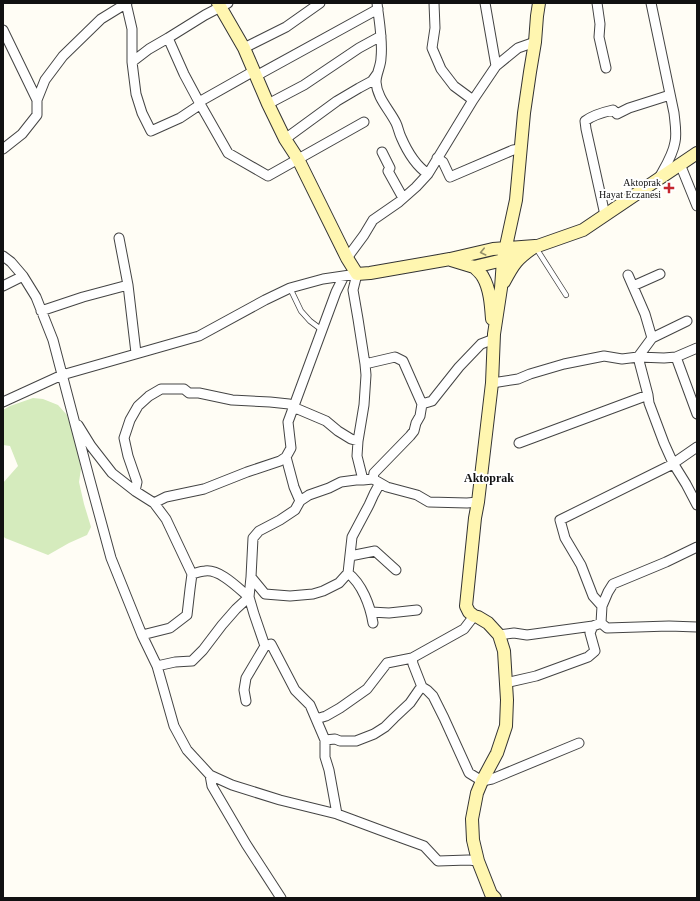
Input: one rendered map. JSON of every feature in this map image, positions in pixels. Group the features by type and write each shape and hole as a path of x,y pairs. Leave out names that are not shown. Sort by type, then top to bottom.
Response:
{"street":[{"path":"3,149 22,134 37,115 37,100 45,80 64,56 101,19 126,3 132,30 132,62 136,94 142,113 151,131 180,118 198,106 199,102 377,6 381,36 381,59 376,80 380,97 396,122 412,158 422,170 428,174"},
{"path":"244,48 286,27 320,3"},
{"path":"434,3 435,28 432,48 441,68 454,86 473,100"},
{"path":"485,3 496,66"},
{"path":"491,897 478,861 473,840 472,819 477,793 497,753 506,726 504,651 499,635 488,623 469,612 466,606 475,518 492,383 494,337 501,288 503,260 516,200 524,113 535,42 539,3"},
{"path":"597,3 600,37 606,68"},
{"path":"651,3 674,113 675,142 667,164 659,178"},
{"path":"132,62 222,4 244,48 285,139 298,159 347,258 357,274 353,290 366,376 364,405 357,456 363,480"},
{"path":"4,32 37,100"},
{"path":"268,104 304,85 359,48 381,36"},
{"path":"168,38 184,74 228,153 268,176 364,122"},
{"path":"347,258 373,220 404,198 428,174 473,100 496,66 518,48 535,42"},
{"path":"285,139 337,101 372,81 378,73"},
{"path":"606,215 585,121 605,112 614,110 617,114 670,95"},
{"path":"437,158 443,162 450,177 513,150 520,149"},
{"path":"382,152 390,168 388,171 404,198"},
{"path":"450,259 474,266 503,260 535,246 583,230 697,152"},
{"path":"680,164 697,206"},
{"path":"118,238 128,285 136,354"},
{"path":"4,401 62,375 199,336 290,288 323,279 370,273 450,259 493,249 535,246"},
{"path":"501,288 511,268 517,260 535,246"},
{"path":"3,256 11,262 23,276 36,297 53,340 89,478 112,558 142,635 157,666 174,726 187,750 210,775 232,785 280,800 337,814 424,846 438,861 478,861"},
{"path":"474,266 483,277 490,297 494,337"},
{"path":"633,286 660,274"},
{"path":"628,275 645,314 652,338"},
{"path":"3,286 23,276"},
{"path":"154,504 166,497 204,488 280,461 286,457 291,448 288,422 336,292 344,276"},
{"path":"41,311 128,285"},
{"path":"638,357 652,338 687,321"},
{"path":"422,404 432,400 459,367 481,344 494,337"},
{"path":"492,383 518,379 564,364 604,356 622,359 638,357 676,357 697,348"},
{"path":"252,578 265,594 290,596 313,594 323,591 339,583 348,573 352,537 376,481 374,473 414,431 420,416 422,404 403,361 395,357 365,364"},
{"path":"638,357 649,403 664,443 673,463 697,505"},
{"path":"676,357 697,414"},
{"path":"135,491 137,482 128,456 124,438 130,420 138,406 149,396 161,389 184,389 189,393 199,393 232,400 289,404 326,421 338,431 351,439 358,441"},
{"path":"519,443 648,395"},
{"path":"73,417 91,446 112,473 154,504 166,519 192,574 187,615 170,628 142,635"},
{"path":"602,606 594,596 581,565 566,538 560,520 671,465 697,447"},
{"path":"286,457 294,487 300,501"},
{"path":"264,646 249,597 252,578 253,538 259,531 295,510 300,501 309,494 329,488 341,482 363,480 376,481 387,487 418,495 429,502 478,502"},
{"path":"506,683 536,676 588,657 595,651 590,633 597,624 602,606 613,584 666,562 697,547"},
{"path":"350,556 375,552 396,570"},
{"path":"192,574 206,570 215,572 249,597"},
{"path":"348,573 353,577 361,589 371,612 373,622"},
{"path":"157,666 175,662 192,661 203,650 236,609 249,597"},
{"path":"371,612 389,613 417,610"},
{"path":"316,719 326,716 367,690 387,663 412,658 464,629 474,616"},
{"path":"499,635 527,635 597,624 607,628 669,626 697,627"},
{"path":"246,700 244,690 246,678 264,646 271,644 295,690 310,705 325,740 325,757 337,814"},
{"path":"412,658 422,687 433,696 469,773 482,781 492,779 579,743"},
{"path":"325,740 335,739 340,741 356,741 374,734 410,703 422,687"},
{"path":"210,775 212,786 246,844 281,898"}],"lane":[{"path":"535,246 566,294"},
{"path":"290,288 302,311 310,322 322,330"}],"green space":[{"path":"33,398 43,399 58,405 67,415 76,444 81,469 79,482 91,527 87,535 48,555 3,536 3,483 18,466 10,446 3,445 3,410"}],"place":[{"name":"Aktoprak Hayat Eczanesi","path":"669,188"}],"district":[{"name":"Aktoprak","path":"489,478"}]}
